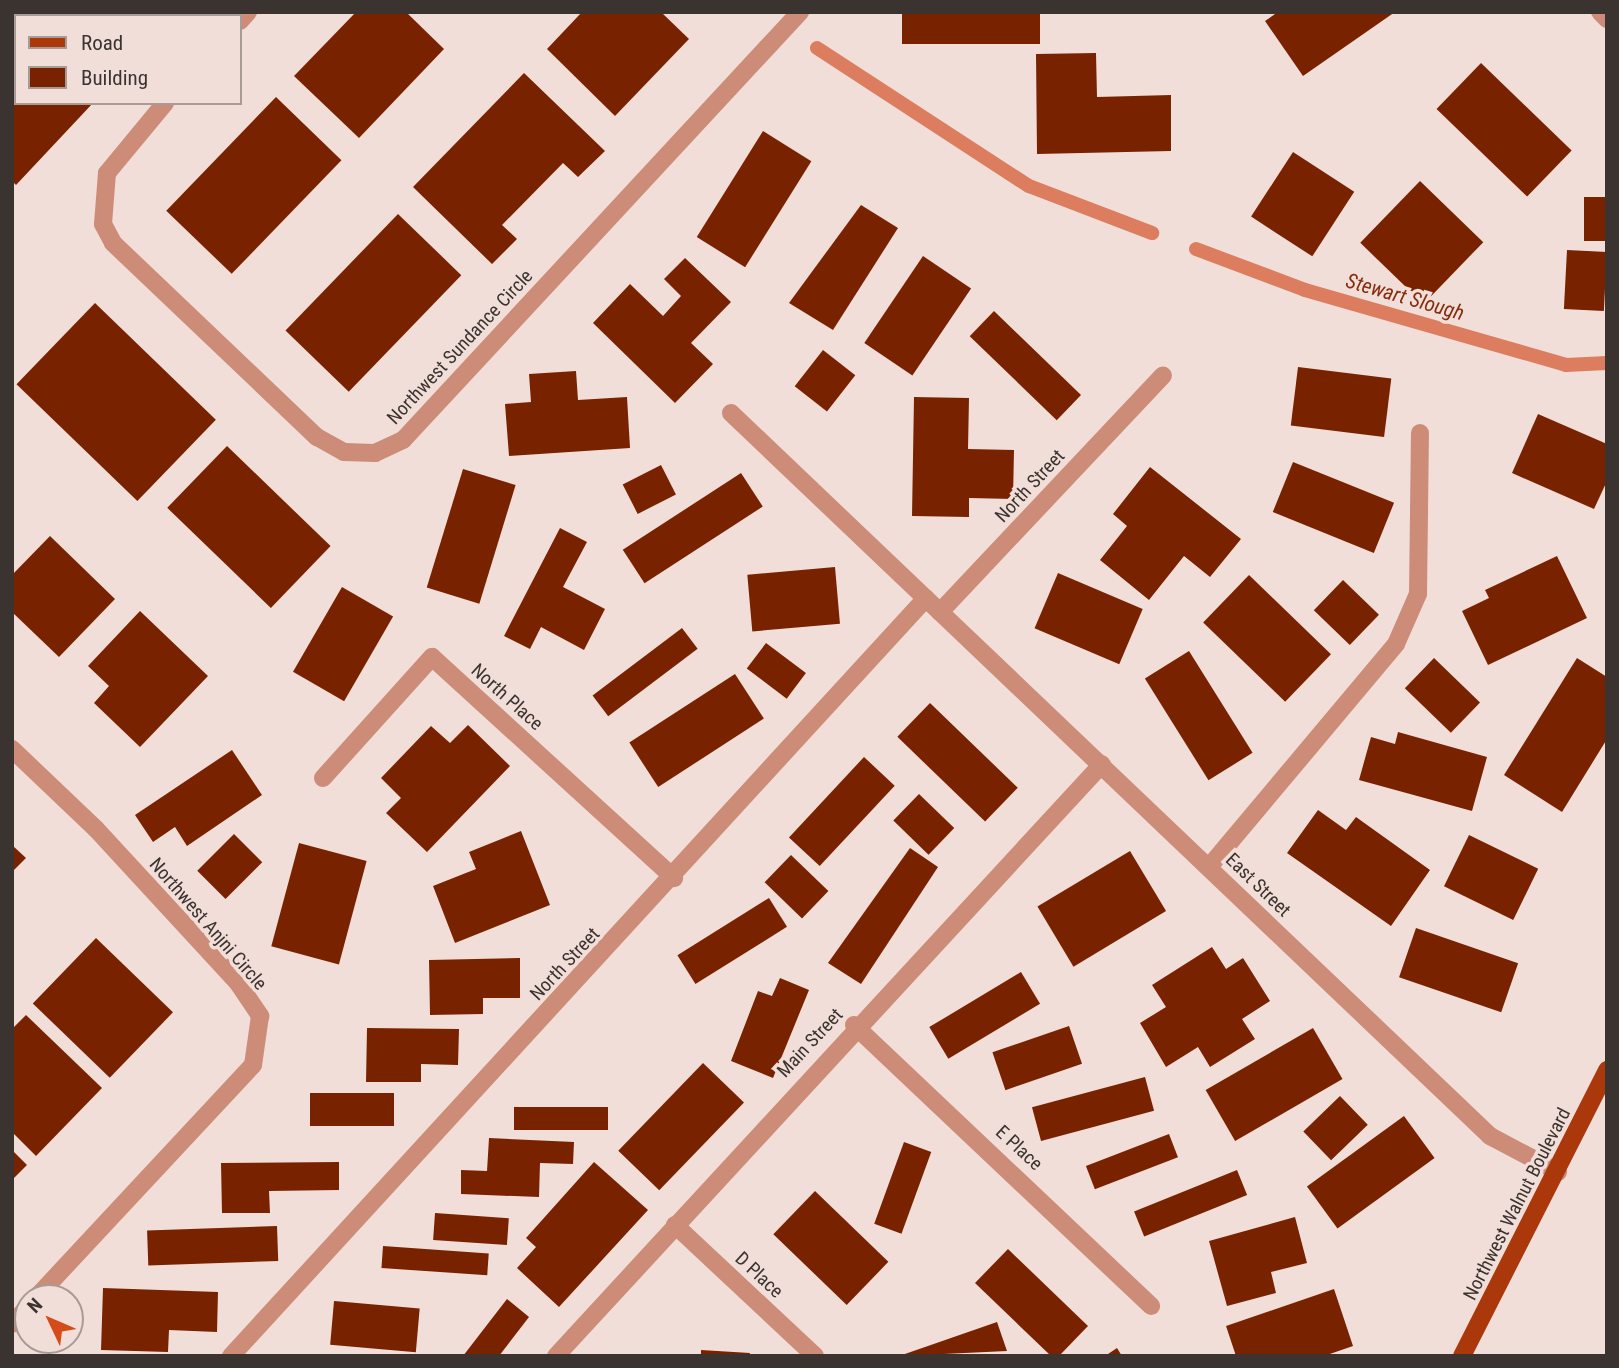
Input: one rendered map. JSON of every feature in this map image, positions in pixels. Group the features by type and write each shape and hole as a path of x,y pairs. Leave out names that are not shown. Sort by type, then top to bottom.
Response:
{"main road":[{"name":"Northwest Walnut Boulevard","path":"1462,1356 1558,1172 1607,1070"}],"street":[{"name":"Northwest Sundance Circle","path":"163,105 107,173 103,224 113,243 317,437 344,452 375,453 403,440 800,12"},
{"path":"1600,12 1607,19"},
{"name":"North Street","path":"940,612 1163,375"},
{"path":"731,413 940,612"},
{"path":"1209,867 1396,644 1418,594 1420,433"},
{"name":"North Street","path":"231,1356 674,878 732,805 926,598"},
{"name":"East Street","path":"940,612 1490,1136 1558,1172"},
{"name":"North Place","path":"323,778 432,657 674,878"},
{"name":"Northwest Anjni Circle","path":"12,749 96,829 238,983 260,1016 253,1065 49,1284"},
{"name":"Main Street","path":"555,1356 854,1026 1102,764"},
{"name":"E Place","path":"854,1026 1151,1306"},
{"name":"D Place","path":"675,1226 815,1356"}],"building":[{"path":"27,12 79,12 79,14"},
{"path":"132,12 158,12 156,14"},
{"path":"356,12 406,12 444,49 359,138 294,76"},
{"path":"582,12 661,12 689,39 615,116 547,49"},
{"path":"902,12 1040,12 1040,44 902,44"},
{"path":"1278,12 1395,12 1303,76 1265,21"},
{"path":"1096,53 1097,97 1171,95 1171,151 1037,154 1036,54"},
{"path":"1481,63 1572,151 1527,197 1437,109"},
{"path":"524,73 605,151 578,177 563,163 502,225 517,239 492,264 413,187"},
{"path":"276,97 341,160 232,274 166,211"},
{"path":"14,102 14,105 91,105 16,185 12,181"},
{"path":"763,131 811,161 745,267 697,237"},
{"path":"1293,152 1354,192 1312,256 1251,217"},
{"path":"1420,181 1483,242 1424,304 1360,243"},
{"path":"1584,197 1607,197 1607,241 1584,241"},
{"path":"861,205 898,228 833,330 789,303"},
{"path":"398,214 461,275 349,392 285,331"},
{"path":"1567,250 1607,252 1604,311 1564,309"},
{"path":"923,256 971,288 912,375 864,343"},
{"path":"685,258 731,302 691,343 713,364 675,403 593,323 630,284 663,316 681,296 664,279"},
{"path":"95,303 216,420 137,501 17,384"},
{"path":"994,311 1081,395 1057,420 970,336"},
{"path":"823,350 855,375 827,411 795,386"},
{"path":"1298,367 1391,378 1384,437 1291,426"},
{"path":"576,371 578,400 627,397 630,448 509,456 505,404 531,402 529,374"},
{"path":"914,397 969,398 968,449 1014,450 1013,499 969,498 969,517 912,516"},
{"path":"1538,414 1607,444 1607,481 1594,509 1512,473"},
{"path":"227,446 331,546 271,608 167,508"},
{"path":"1293,462 1394,503 1374,553 1273,512"},
{"path":"661,465 676,494 638,514 623,485"},
{"path":"1150,467 1241,539 1210,577 1184,556 1149,600 1100,560 1127,526 1113,514"},
{"path":"463,469 516,485 479,604 427,588"},
{"path":"741,473 763,507 645,583 623,550"},
{"path":"560,528 587,542 563,587 605,609 584,650 541,627 530,649 504,636"},
{"path":"50,536 115,599 59,657 12,612 12,575"},
{"path":"1557,556 1587,618 1488,665 1462,611 1489,598 1485,590"},
{"path":"835,567 840,624 752,631 747,575"},
{"path":"1058,573 1143,609 1119,664 1035,628"},
{"path":"1249,575 1331,654 1285,702 1203,622"},
{"path":"1343,580 1379,615 1350,645 1314,610"},
{"path":"342,587 393,616 344,701 293,672"},
{"path":"140,611 208,676 140,747 94,703 109,686 88,666"},
{"path":"682,628 698,649 608,716 593,695"},
{"path":"766,643 806,673 787,699 747,669"},
{"path":"1189,651 1253,753 1208,780 1145,679"},
{"path":"1434,658 1480,702 1451,733 1405,688"},
{"path":"1577,658 1607,677 1607,739 1562,812 1504,775"},
{"path":"735,674 764,718 658,787 629,743"},
{"path":"930,703 1018,788 985,822 897,737"},
{"path":"468,725 510,766 427,852 386,813 401,798 381,778 431,726 450,743"},
{"path":"1398,732 1487,757 1472,811 1359,780 1371,737 1395,744"},
{"path":"232,750 262,795 187,846 175,827 153,842 135,815"},
{"path":"864,757 895,786 820,866 789,837"},
{"path":"919,794 954,828 929,855 893,821"},
{"path":"1318,810 1346,830 1356,817 1430,870 1391,926 1287,853"},
{"path":"521,831 550,905 455,943 433,886 476,869 469,852"},
{"path":"234,834 262,862 226,899 197,871"},
{"path":"1469,835 1538,869 1513,920 1444,886"},
{"path":"299,843 367,861 339,964 271,946"},
{"path":"12,845 26,858 12,872"},
{"path":"910,848 938,867 861,984 828,963"},
{"path":"1130,851 1166,911 1073,967 1037,907"},
{"path":"791,855 828,891 802,918 765,882"},
{"path":"769,898 787,927 695,984 677,955"},
{"path":"1416,928 1518,963 1501,1012 1399,977"},
{"path":"96,938 173,1012 110,1078 33,1003"},
{"path":"1212,947 1226,969 1243,958 1270,1001 1242,1019 1255,1039 1210,1067 1198,1047 1166,1067 1140,1023 1166,1007 1152,985"},
{"path":"520,958 520,998 483,998 483,1014 430,1015 429,960"},
{"path":"1021,972 1040,1004 948,1059 929,1027"},
{"path":"780,978 809,990 773,1078 731,1061 758,991 772,996"},
{"path":"26,1015 102,1088 36,1156 12,1132 12,1029"},
{"path":"1069,1026 1082,1064 1005,1090 992,1052"},
{"path":"367,1028 459,1029 458,1065 421,1064 421,1082 366,1082"},
{"path":"1313,1028 1342,1079 1235,1141 1206,1090"},
{"path":"703,1063 744,1103 659,1190 618,1151"},
{"path":"1145,1077 1154,1111 1041,1141 1032,1107"},
{"path":"310,1093 394,1093 394,1126 310,1126"},
{"path":"1340,1096 1368,1125 1331,1160 1303,1131"},
{"path":"514,1107 608,1107 608,1130 514,1130"},
{"path":"1404,1116 1435,1158 1337,1229 1307,1187"},
{"path":"1169,1134 1178,1157 1095,1189 1086,1166"},
{"path":"489,1138 574,1142 573,1164 540,1163 539,1197 461,1194 461,1170 487,1171"},
{"path":"904,1142 931,1152 901,1234 874,1224"},
{"path":"12,1150 27,1165 12,1180"},
{"path":"339,1162 339,1190 269,1191 270,1213 222,1213 221,1163"},
{"path":"594,1162 648,1210 559,1307 517,1268 536,1247 526,1238"},
{"path":"1237,1170 1247,1195 1144,1237 1134,1212"},
{"path":"815,1191 888,1262 847,1305 773,1234"},
{"path":"435,1213 509,1218 507,1245 433,1240"},
{"path":"1295,1217 1307,1263 1271,1272 1276,1293 1227,1306 1209,1241"},
{"path":"277,1226 278,1261 148,1266 147,1231"},
{"path":"383,1246 489,1253 487,1275 381,1268"},
{"path":"1008,1249 1088,1326 1059,1356 1051,1356 975,1283"},
{"path":"103,1288 218,1292 217,1332 169,1330 168,1352 101,1350"},
{"path":"1334,1289 1353,1346 1324,1356 1236,1356 1226,1326"},
{"path":"507,1299 529,1317 499,1356 463,1356"},
{"path":"334,1301 420,1308 416,1352 330,1345"},
{"path":"997,1322 1007,1351 902,1356 902,1355"},
{"path":"1117,1348 1122,1356 1105,1356"},
{"path":"701,1350 750,1353 749,1356 701,1356"}],"waterway":[{"name":"Stewart Slough","path":"817,48 1029,186 1152,233"},
{"name":"Stewart Slough","path":"1196,249 1305,290 1566,365 1607,363"}]}
